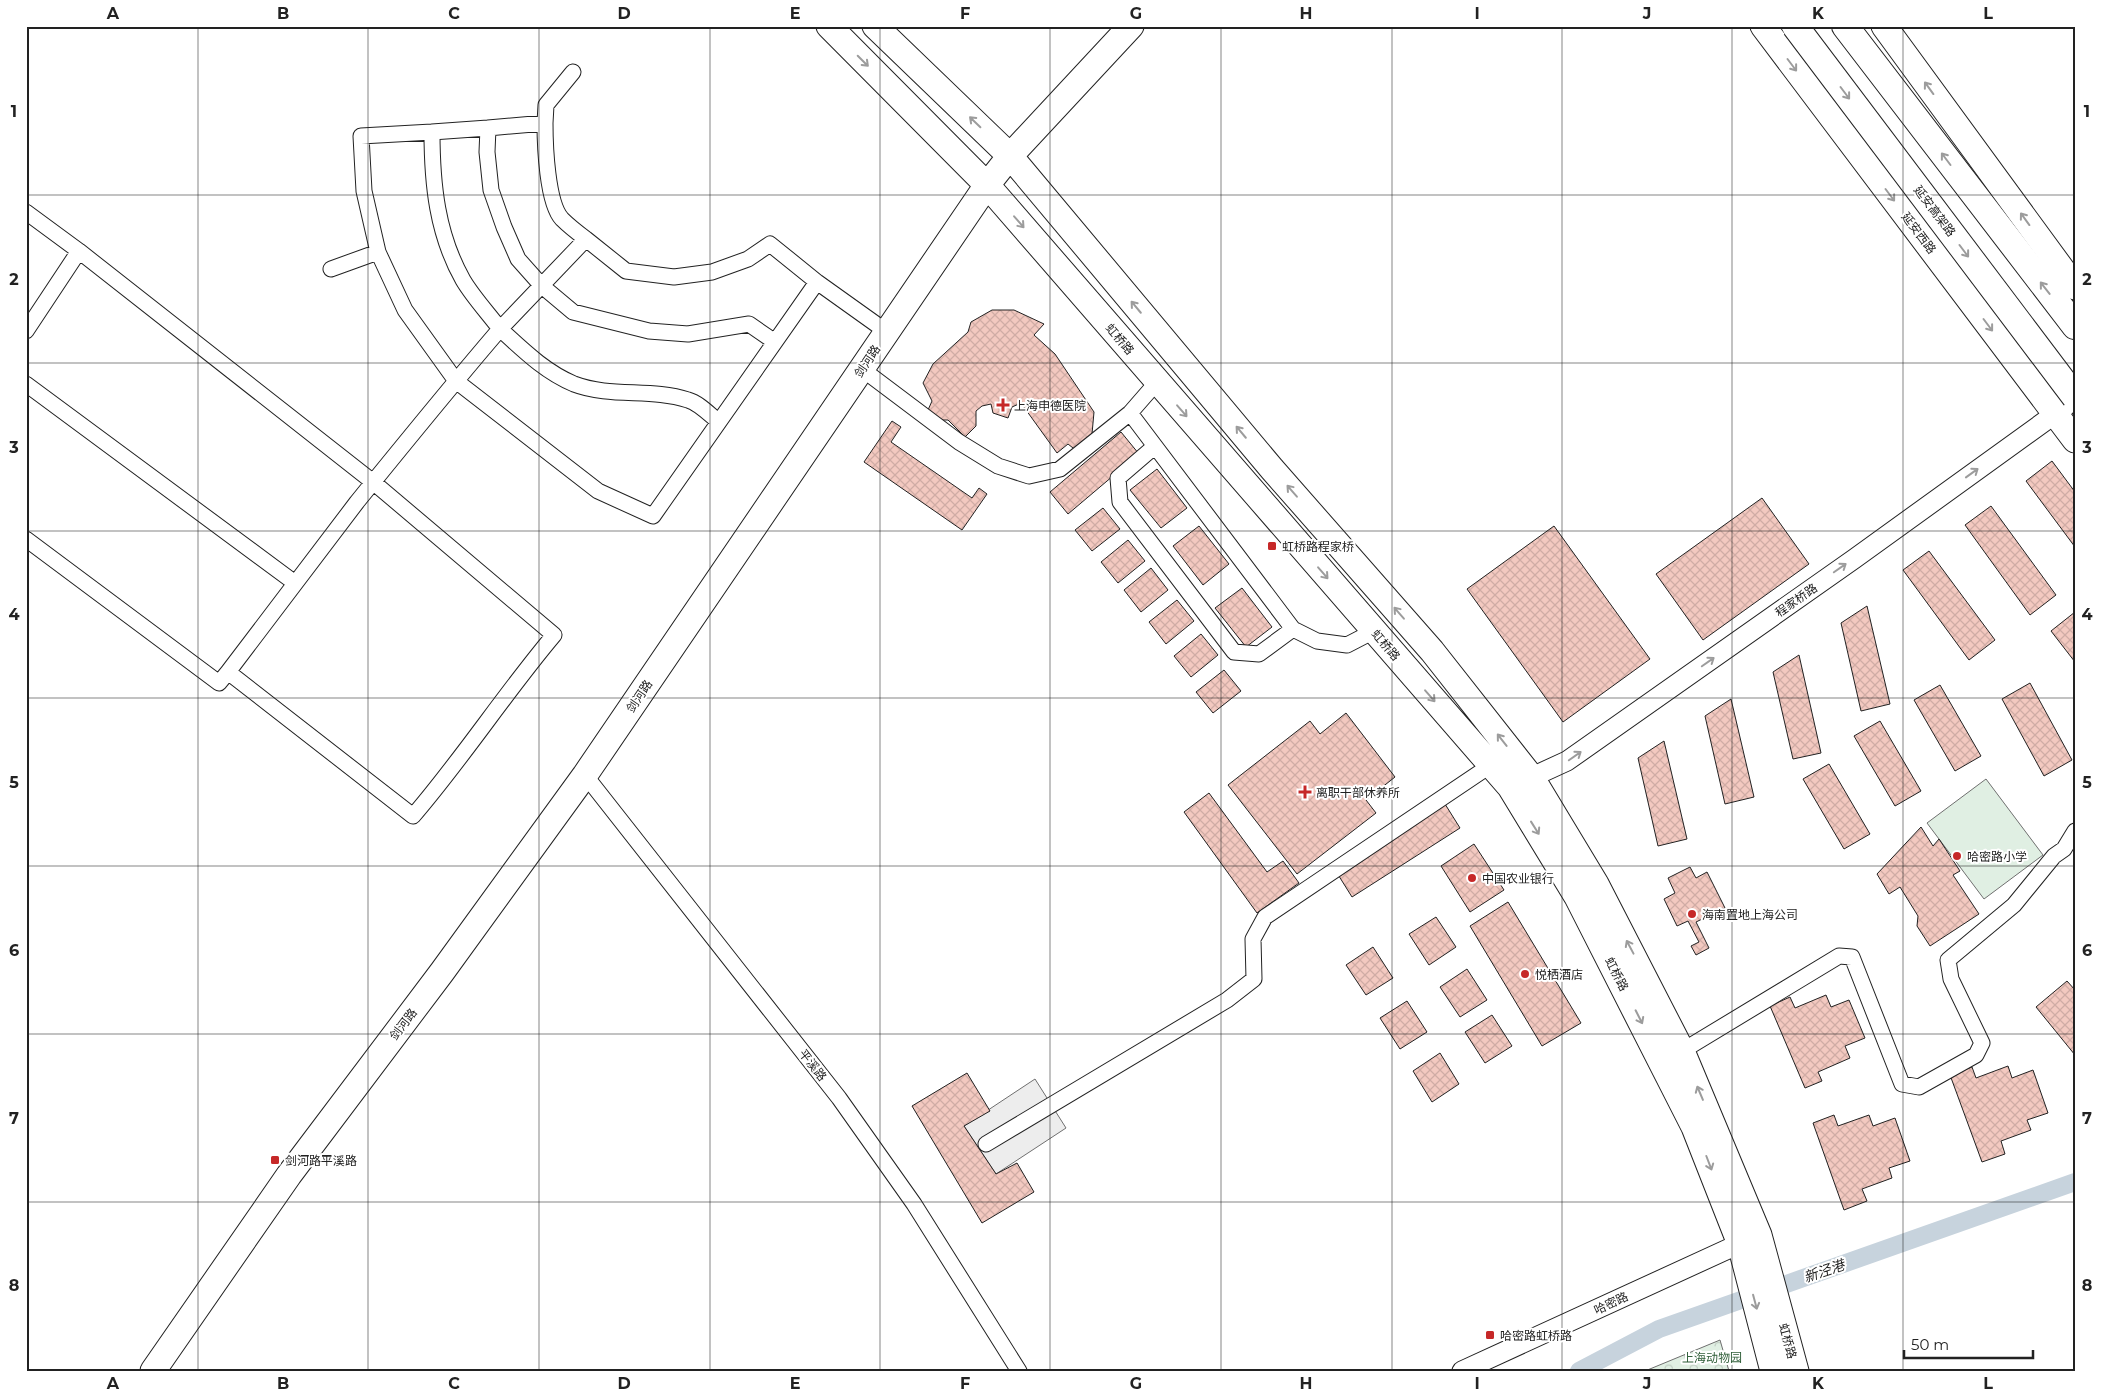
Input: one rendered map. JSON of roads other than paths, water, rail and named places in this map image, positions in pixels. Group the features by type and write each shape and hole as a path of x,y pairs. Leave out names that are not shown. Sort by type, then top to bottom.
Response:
{"highway":[{"name":"延安高架路","path":"1795,26 2075,398"},
{"path":"1844,26 2075,326"}],"main road":[{"name":"虹桥路","path":"828,26 987,185 1491,765 1521,782 1750,1239"},
{"name":"虹桥路","path":"875,26 1010,156 1272,469 1432,651 1521,782 1596,884 1682,1051 1750,1239 1772,1326 1773,1371"},
{"name":"剑河路","path":"153,1371 289,1175 442,972 585,775 987,185 1010,156 1131,26"},
{"name":"延安西路","path":"1763,26 2075,440"},
{"path":"1884,26 2075,287"},
{"name":"虹桥路","path":"1772,1326 1796,1371"}],"street":[{"path":"574,72 546,105 545,150 549,185 560,218 626,271 674,277 712,272 730,266 748,259 770,244 817,282 887,332"},
{"path":"545,123 361,136 364,191 378,252 405,310 456,380 598,491 653,516 817,282"},
{"path":"488,128 487,152 492,190 504,227 518,259 542,286 573,312 649,331 688,334 749,324 775,342"},
{"path":"432,132 432,180 441,228 463,280 500,329 538,364 574,384 618,394 662,394 690,400 719,422"},
{"path":"26,212 79,251 373,482 554,635 489,717 451,772 413,816 228,672"},
{"path":"26,539 218,683 373,482 456,380 500,329 586,239"},
{"path":"26,331 79,251"},
{"path":"331,269 378,252"},
{"path":"862,369 959,442 998,466 1029,476 1060,469 1130,413 1157,382"},
{"path":"26,384 295,583"},
{"name":"程家桥路","path":"1521,782 1567,761 1583,750 2075,398"},
{"path":"1130,413 1154,448 1293,629 1317,641 1347,645 1374,631"},
{"path":"1154,448 1118,478 1120,502 1234,652 1259,654 1293,629"},
{"path":"986,1144 1227,1000 1254,979 1253,939 1265,917 1491,765"},
{"name":"平溪路","path":"585,775 839,1098 914,1204 1019,1371"},
{"path":"1682,1051 1839,956 1852,957 1902,1084 1919,1087 1976,1055 1982,1043 1951,979 1948,960 2014,905 2054,856 2064,849 2075,831"},
{"name":"哈密路","path":"1462,1371 1750,1239"}],"waterway":[{"name":"新泾港","path":"1579,1371 1659,1329 2075,1182"}],"place":[{"name":"上海申德医院","path":"1003,405"},
{"name":"虹桥路程家桥","path":"1272,546"},
{"name":"离职干部休养所","path":"1305,792"},
{"name":"哈密路小学","path":"1957,856"},
{"name":"中国农业银行","path":"1472,878"},
{"name":"海南置地上海公司","path":"1692,914"},
{"name":"悦栖酒店","path":"1525,974"},
{"name":"剑河路平溪路","path":"275,1160"},
{"name":"哈密路虹桥路","path":"1490,1335"}],"park label":[{"name":"上海动物园","path":"1712,1357"}]}
